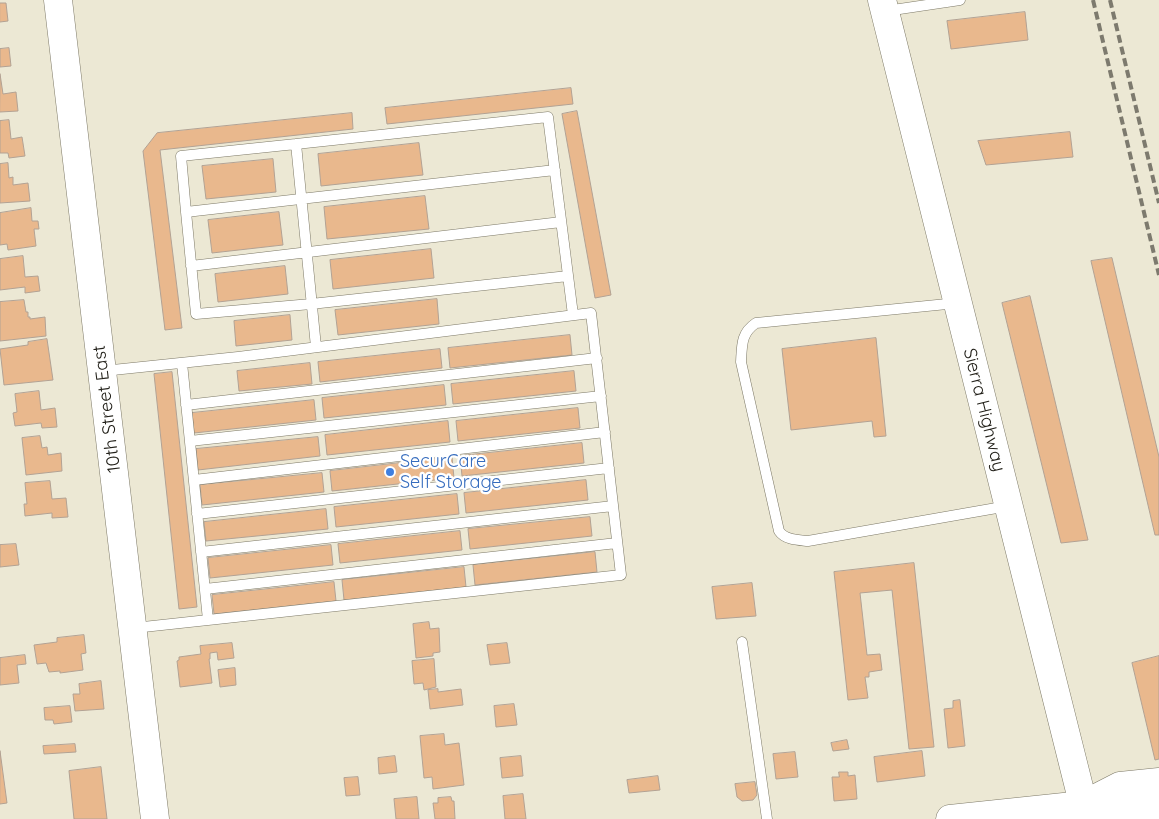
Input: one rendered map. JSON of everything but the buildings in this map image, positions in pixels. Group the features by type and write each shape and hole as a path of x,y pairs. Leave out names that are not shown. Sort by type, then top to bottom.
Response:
{"main road":[{"name":"10th Street East","path":"58,0 155,819"},
{"name":"Sierra Highway","path":"883,5 1085,812"},
{"path":"1085,812 1120,786 1159,782"},
{"path":"950,819 1159,808"}],"lane":[{"path":"883,5 960,0"},
{"path":"568,276 311,304 196,314 181,156 548,116 573,315"},
{"path":"296,144 316,347"},
{"path":"186,212 555,170"},
{"path":"191,266 561,222"},
{"path":"958,303 756,323 749,328 742,338 741,362 779,531 781,535 790,539 808,541 1008,506"},
{"path":"102,371 591,313 601,396 621,576 132,629"},
{"path":"186,404 596,358"},
{"path":"182,363 208,620"},
{"path":"190,441 601,396"},
{"path":"194,480 605,432"},
{"path":"197,514 609,468"},
{"path":"201,552 613,506"},
{"path":"205,589 617,543"},
{"path":"742,642 767,819"}],"railway":[{"path":"1093,0 1159,275"},
{"path":"1110,0 1159,203"}],"place":[{"name":"SecurCare Self Storage","path":"390,472"}]}
